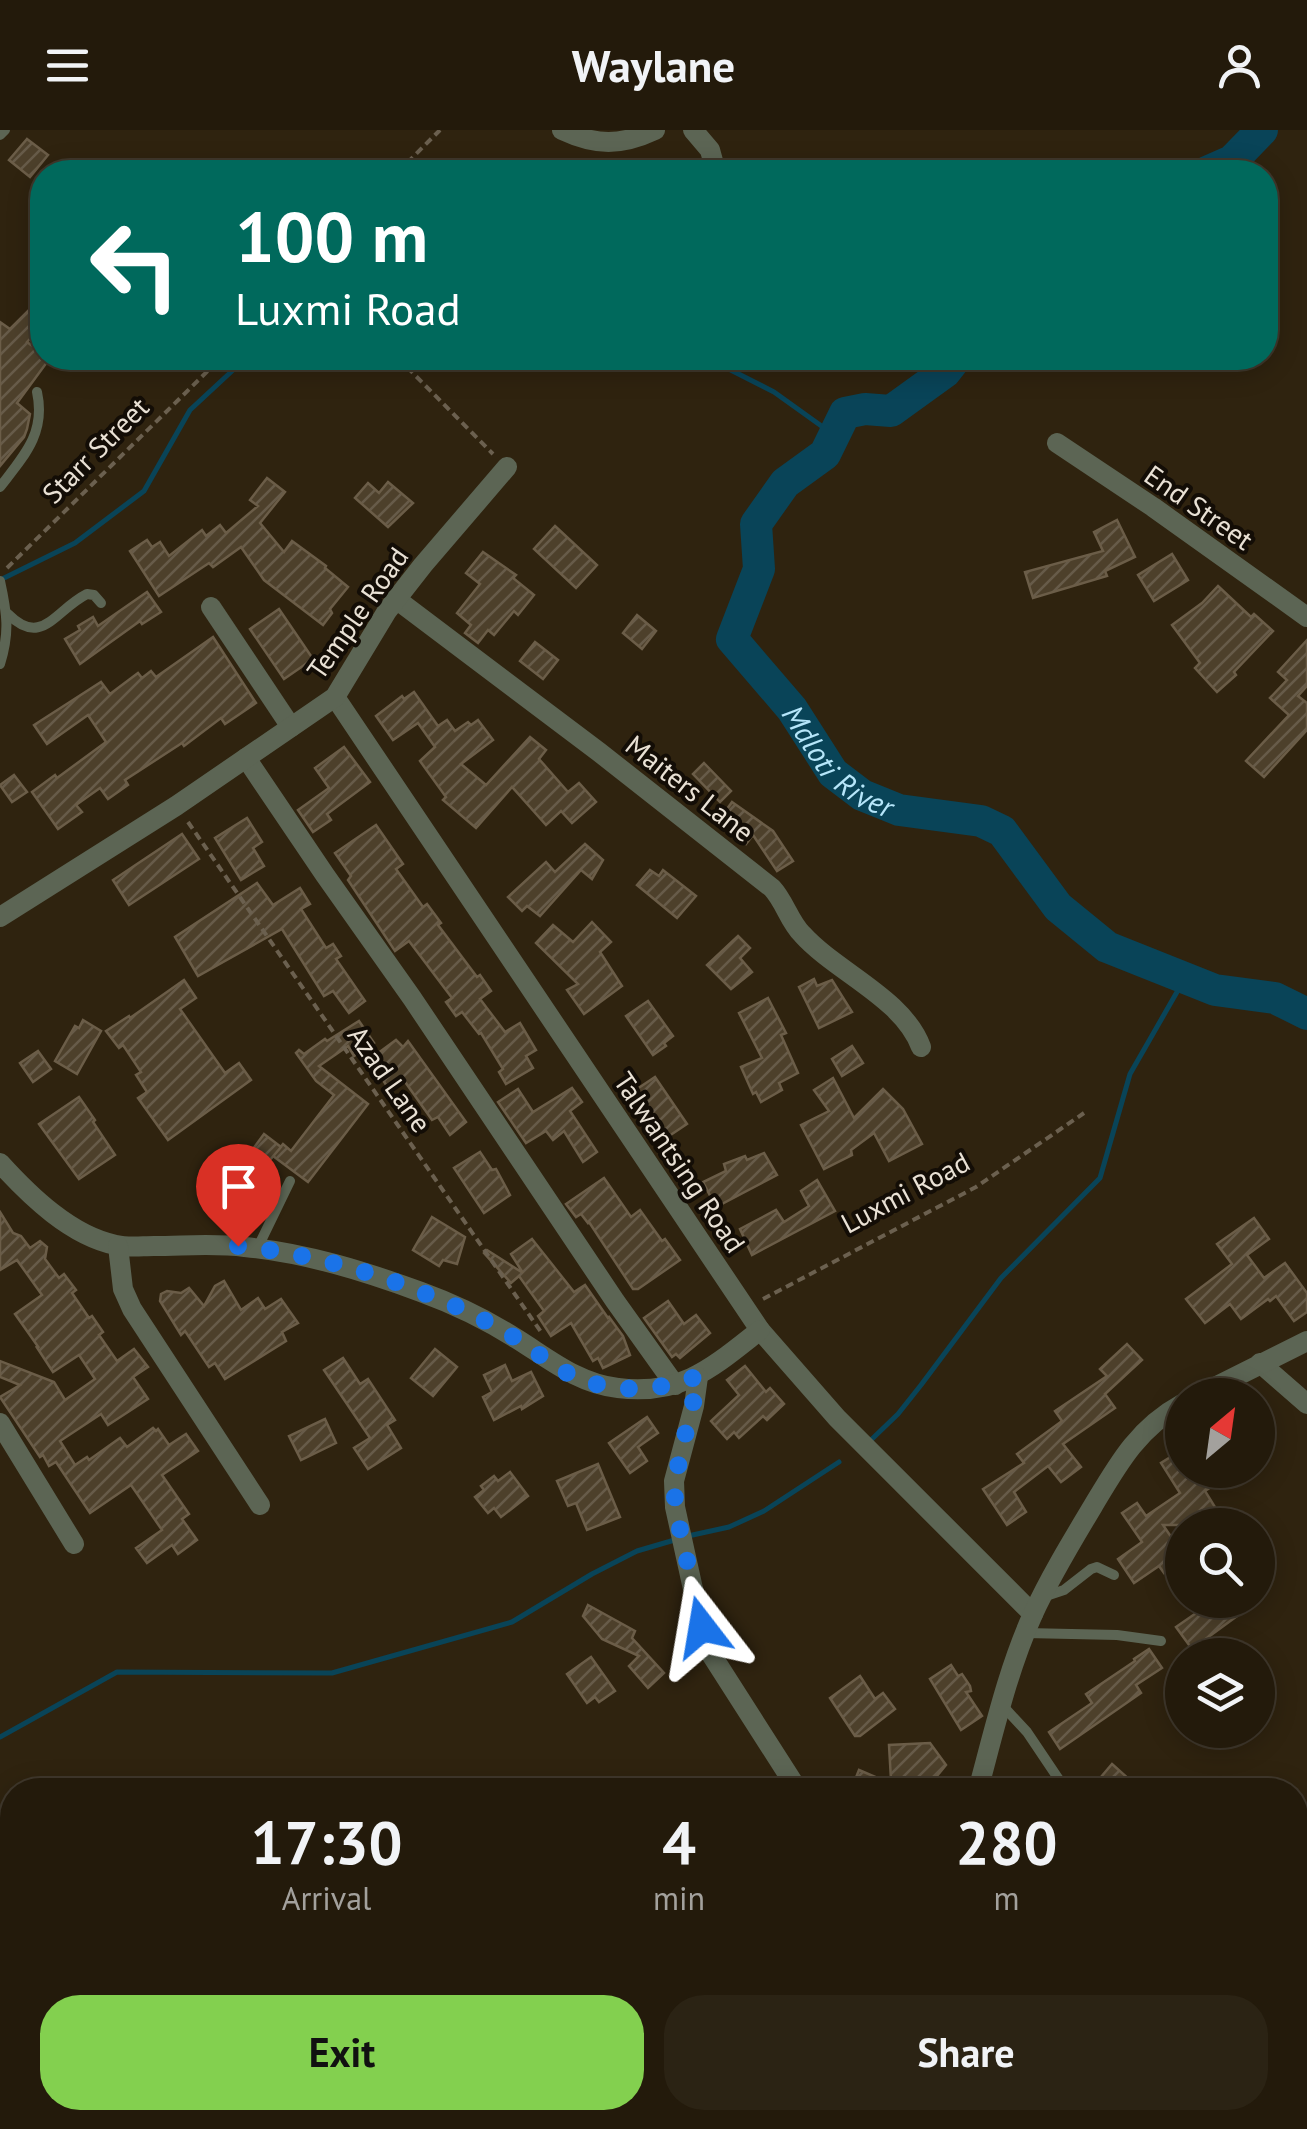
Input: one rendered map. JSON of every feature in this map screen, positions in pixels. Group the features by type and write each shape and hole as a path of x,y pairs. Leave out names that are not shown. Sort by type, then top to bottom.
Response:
{"street":[{"path":"562,130 594,141 622,143 655,130"},
{"path":"694,130 713,160"},
{"name":"End Street","path":"1057,444 1307,617"},
{"name":"Temple Road","path":"0,917 176,806 335,698 396,599 507,468"},
{"name":"Maiters Lane","path":"396,599 772,888 801,934 902,1017 917,1034 922,1047"},
{"path":"211,607 291,727"},
{"name":"Talwantsing Road","path":"335,698 760,1330 837,1418 1034,1615"},
{"path":"246,758 675,1386"},
{"path":"0,1163 58,1218 96,1238 118,1246 258,1248 373,1274 472,1313 571,1374 598,1384 617,1388 675,1386 698,1376 760,1330"},
{"path":"118,1246 124,1289 132,1309 260,1505"},
{"path":"1231,1378 1307,1341"},
{"path":"1260,1363 1307,1404"},
{"path":"698,1376 676,1470 675,1507 684,1551 711,1654 790,1778"},
{"path":"981,1778 1002,1704 1034,1615 1118,1463 1140,1435 1165,1413"},
{"path":"0,1423 74,1544"}],"lane":[{"path":"0,487 37,432 41,410 38,392"},
{"path":"0,664 8,614 1,583"},
{"path":"8,614 30,629 42,626 87,594 101,603"},
{"path":"258,1248 290,1180"},
{"path":"1034,1615 1090,1568 1098,1567 1114,1575"},
{"path":"1034,1615 1161,1641"},
{"path":"1002,1704 1058,1778"}],"path":[{"path":"410,160 440,130"},
{"name":"Starr Street","path":"1,583 209,370"},
{"path":"410,370 507,468"},
{"name":"Azad Lane","path":"176,806 549,1343"},
{"name":"Luxmi Road","path":"746,1308 976,1187 1084,1113"}],"building":[{"path":"27,139 48,155 44,160 30,160 30,177 9,160"},
{"path":"30,309 30,370 41,370 17,403 30,414 24,437 0,466 0,322 10,329"},
{"path":"267,478 285,492 260,523 284,552 292,541 348,587 323,625 264,580 241,547 159,596 130,551 147,540 152,547 160,542 169,556 202,530 206,536 220,525 226,533 258,506 250,500"},
{"path":"388,482 413,503 388,527 355,498 368,483 379,493"},
{"path":"1117,520 1135,557 1105,571 1107,576 1033,598 1025,572 1103,551 1094,532"},
{"path":"555,526 597,565 576,588 534,549"},
{"path":"483,552 516,575 513,578 534,595 518,615 514,611 494,635 488,630 478,643 465,633 471,625 457,613 480,584 466,573"},
{"path":"1172,554 1188,580 1154,601 1138,575"},
{"path":"1218,586 1251,617 1254,614 1273,631 1217,692 1195,668 1200,663 1172,625"},
{"path":"147,592 161,612 142,624 140,621 80,664 65,639 93,617 98,626"},
{"path":"279,609 313,659 284,679 250,629"},
{"path":"637,615 656,631 642,649 623,633"},
{"path":"213,637 256,703 225,724 221,718 184,746 182,743 125,780 128,785 108,799 100,788 76,805 82,812 58,829 32,792 106,742 88,715 47,744 34,725 101,682 110,694 138,673 142,678 151,671 156,677"},
{"path":"1307,640 1307,686 1298,696 1307,703 1307,730 1264,777 1246,761 1289,715 1270,698 1287,680 1278,672"},
{"path":"535,642 558,660 543,679 520,661"},
{"path":"414,692 438,726 447,720 455,731 478,720 493,740 461,764 486,785 530,737 546,750 539,759 568,792 579,783 596,802 572,823 561,811 546,825 512,787 476,828 443,800 446,797 420,761 435,747 418,723 393,740 376,716 402,696 404,699"},
{"path":"344,747 370,782 327,814 331,820 313,832 298,810 329,788 315,768"},
{"path":"704,763 731,791 720,802 693,774"},
{"path":"14,775 27,792 12,802 0,785"},
{"path":"732,802 773,831 793,861 777,871 753,835 746,844 717,823"},
{"path":"247,818 262,842 253,848 264,866 241,880 215,838"},
{"path":"376,825 403,864 396,869 491,991 480,999 505,1032 520,1023 536,1050 526,1056 533,1068 506,1084 499,1072 503,1069 481,1033 462,1012 456,1016 446,1002 452,998 409,941 395,951 348,880 351,876 335,853"},
{"path":"182,834 199,859 129,905 113,880"},
{"path":"585,844 603,860 592,879 581,870 540,916 527,906 522,911 508,897 546,862 555,872"},
{"path":"650,870 659,876 663,870 696,896 677,918 637,885"},
{"path":"257,883 273,905 300,888 310,904 301,909 326,948 333,944 341,956 336,959 365,1001 349,1013 333,991 324,996 282,929 198,976 175,937"},
{"path":"592,922 611,942 600,952 622,986 584,1014 567,990 578,984 536,943 553,925 573,942"},
{"path":"738,936 750,948 740,958 752,972 731,989 707,965"},
{"path":"814,979 817,986 832,980 852,1012 819,1028 799,987"},
{"path":"184,980 196,998 180,1009 225,1073 239,1063 251,1080 168,1140 138,1098 147,1092 136,1075 141,1072 123,1045 119,1048 106,1031"},
{"path":"768,998 786,1033 781,1035 798,1073 779,1083 782,1090 761,1102 741,1067 762,1058 739,1013"},
{"path":"648,1001 673,1036 653,1055 626,1016"},
{"path":"83,1020 101,1031 77,1074 55,1061 75,1026 79,1028"},
{"path":"359,1021 374,1043 354,1056 348,1046 319,1066 368,1104 308,1182 273,1156 283,1144 291,1151 334,1095 316,1081 296,1053 299,1050 304,1054"},
{"path":"396,1040 403,1047 408,1041 466,1122 450,1135 438,1117 432,1120 403,1079 388,1088 370,1059"},
{"path":"852,1046 863,1063 842,1076 832,1059"},
{"path":"38,1051 51,1069 33,1082 20,1063"},
{"path":"655,1077 687,1124 663,1140 631,1093"},
{"path":"833,1078 854,1118 883,1089 903,1109 922,1144 889,1161 874,1133 851,1150 852,1155 824,1169 801,1125 829,1111 814,1090"},
{"path":"572,1088 582,1102 570,1111 597,1152 583,1162 564,1131 553,1140 546,1131 526,1143 498,1102 518,1089 533,1112"},
{"path":"79,1097 115,1155 79,1179 39,1124"},
{"path":"264,1134 281,1147 269,1161 253,1149"},
{"path":"480,1152 492,1170 496,1169 510,1195 484,1213 454,1168"},
{"path":"764,1153 777,1175 716,1207 703,1182 726,1171 724,1164"},
{"path":"604,1178 631,1217 640,1210 680,1260 638,1289 633,1289 589,1222 581,1214 576,1217 566,1204"},
{"path":"817,1180 835,1211 752,1255 740,1229 776,1210 784,1222 809,1206 801,1191"},
{"path":"0,1212 13,1233 21,1236 30,1248 40,1241 47,1247 45,1259 59,1278 64,1274 76,1290 72,1293 103,1332 99,1335 117,1361 134,1349 148,1367 133,1377 148,1399 108,1425 101,1414 60,1441 75,1465 120,1438 127,1447 153,1428 169,1445 186,1434 198,1451 162,1475 189,1514 182,1519 197,1540 178,1554 172,1545 147,1563 136,1548 162,1530 131,1485 90,1513 56,1462 49,1466 43,1455 40,1457 0,1397 20,1385 0,1377 0,1361 54,1382 65,1400 95,1379 79,1355 53,1372 15,1314 42,1295 17,1260 0,1270"},
{"path":"432,1217 465,1237 457,1264 443,1260 439,1266 413,1250"},
{"path":"1254,1218 1269,1239 1247,1255 1264,1278 1285,1263 1307,1293 1307,1312 1294,1321 1276,1296 1241,1319 1230,1304 1205,1323 1186,1299 1232,1264 1217,1244"},
{"path":"532,1239 574,1292 585,1285 623,1336 630,1355 603,1368 598,1358 593,1361 571,1323 551,1336 538,1316 544,1311 519,1276 511,1283 484,1253 487,1250 523,1273 511,1254"},
{"path":"224,1281 241,1310 258,1298 265,1309 281,1299 298,1323 282,1332 286,1341 225,1379 215,1363 209,1367 185,1331 181,1335 160,1301 161,1294 167,1291 181,1293 189,1288 204,1306 215,1286"},
{"path":"668,1301 684,1324 696,1315 710,1333 680,1358 676,1354 672,1357 644,1318"},
{"path":"1127,1344 1142,1360 1105,1394 1115,1408 1063,1444 1081,1467 1061,1482 1048,1466 1014,1492 1026,1512 1007,1525 983,1489 1024,1463 1017,1454 1062,1421 1055,1411 1107,1376 1100,1369"},
{"path":"435,1349 457,1367 433,1396 411,1378"},
{"path":"343,1358 360,1384 368,1379 395,1420 387,1425 401,1448 368,1469 354,1448 370,1438 324,1370"},
{"path":"505,1365 512,1381 531,1372 543,1396 494,1420 483,1397 492,1392 484,1375"},
{"path":"745,1366 766,1392 770,1388 784,1404 767,1420 763,1416 739,1438 734,1432 727,1439 711,1421 739,1395 727,1380"},
{"path":"647,1417 658,1433 638,1447 647,1461 630,1473 609,1443"},
{"path":"325,1419 336,1443 301,1460 289,1436"},
{"path":"598,1464 620,1517 587,1530 576,1503 568,1506 557,1481"},
{"path":"510,1472 528,1496 501,1517 494,1508 488,1513 475,1497 494,1476 498,1481"},
{"path":"1177,1488 1210,1488 1205,1491 1216,1508 1165,1508 1165,1572 1159,1566 1134,1583 1118,1559 1142,1542 1122,1513 1137,1503 1146,1516 1180,1493"},
{"path":"588,1605 635,1631 632,1638 664,1673 648,1688 629,1666 639,1656 602,1639 583,1616"},
{"path":"1189,1618 1234,1618 1207,1638 1184,1638 1176,1627"},
{"path":"1149,1649 1162,1668 1136,1685 1141,1693 1060,1749 1049,1732 1092,1703 1086,1694"},
{"path":"591,1657 615,1691 599,1702 595,1697 587,1703 567,1674"},
{"path":"951,1665 970,1686 971,1691 966,1692 982,1716 961,1730 930,1679"},
{"path":"860,1676 875,1699 883,1693 895,1709 855,1736 830,1698"},
{"path":"930,1743 946,1765 931,1778 891,1778 889,1745"},
{"path":"1112,1764 1128,1778 1100,1778"},
{"path":"859,1770 878,1778 856,1778"}],"waterway":[{"name":"Mdloti River","path":"1233,160 1262,130"},
{"path":"0,580 75,543 144,491 190,410 233,370"},
{"path":"731,370 774,392 834,435"},
{"name":"Mdloti River","path":"947,370 891,411 865,409 845,413 825,454 785,483 756,524 759,569 732,639 792,709 833,773 862,795 899,810 981,821 1002,831 1058,907 1107,947 1215,990 1275,998 1307,1014"},
{"path":"872,1439 898,1414 1001,1278 1100,1178 1130,1074 1185,978"},
{"path":"688,1536 729,1527 764,1511 839,1462"},
{"path":"0,1737 117,1672 332,1673 512,1622 637,1551 678,1539"}],"route":[{"path":"238,1246 286,1252 373,1274 428,1294 472,1313 571,1374 598,1384 642,1389 675,1386 698,1376 674,1495 702,1627"}]}
